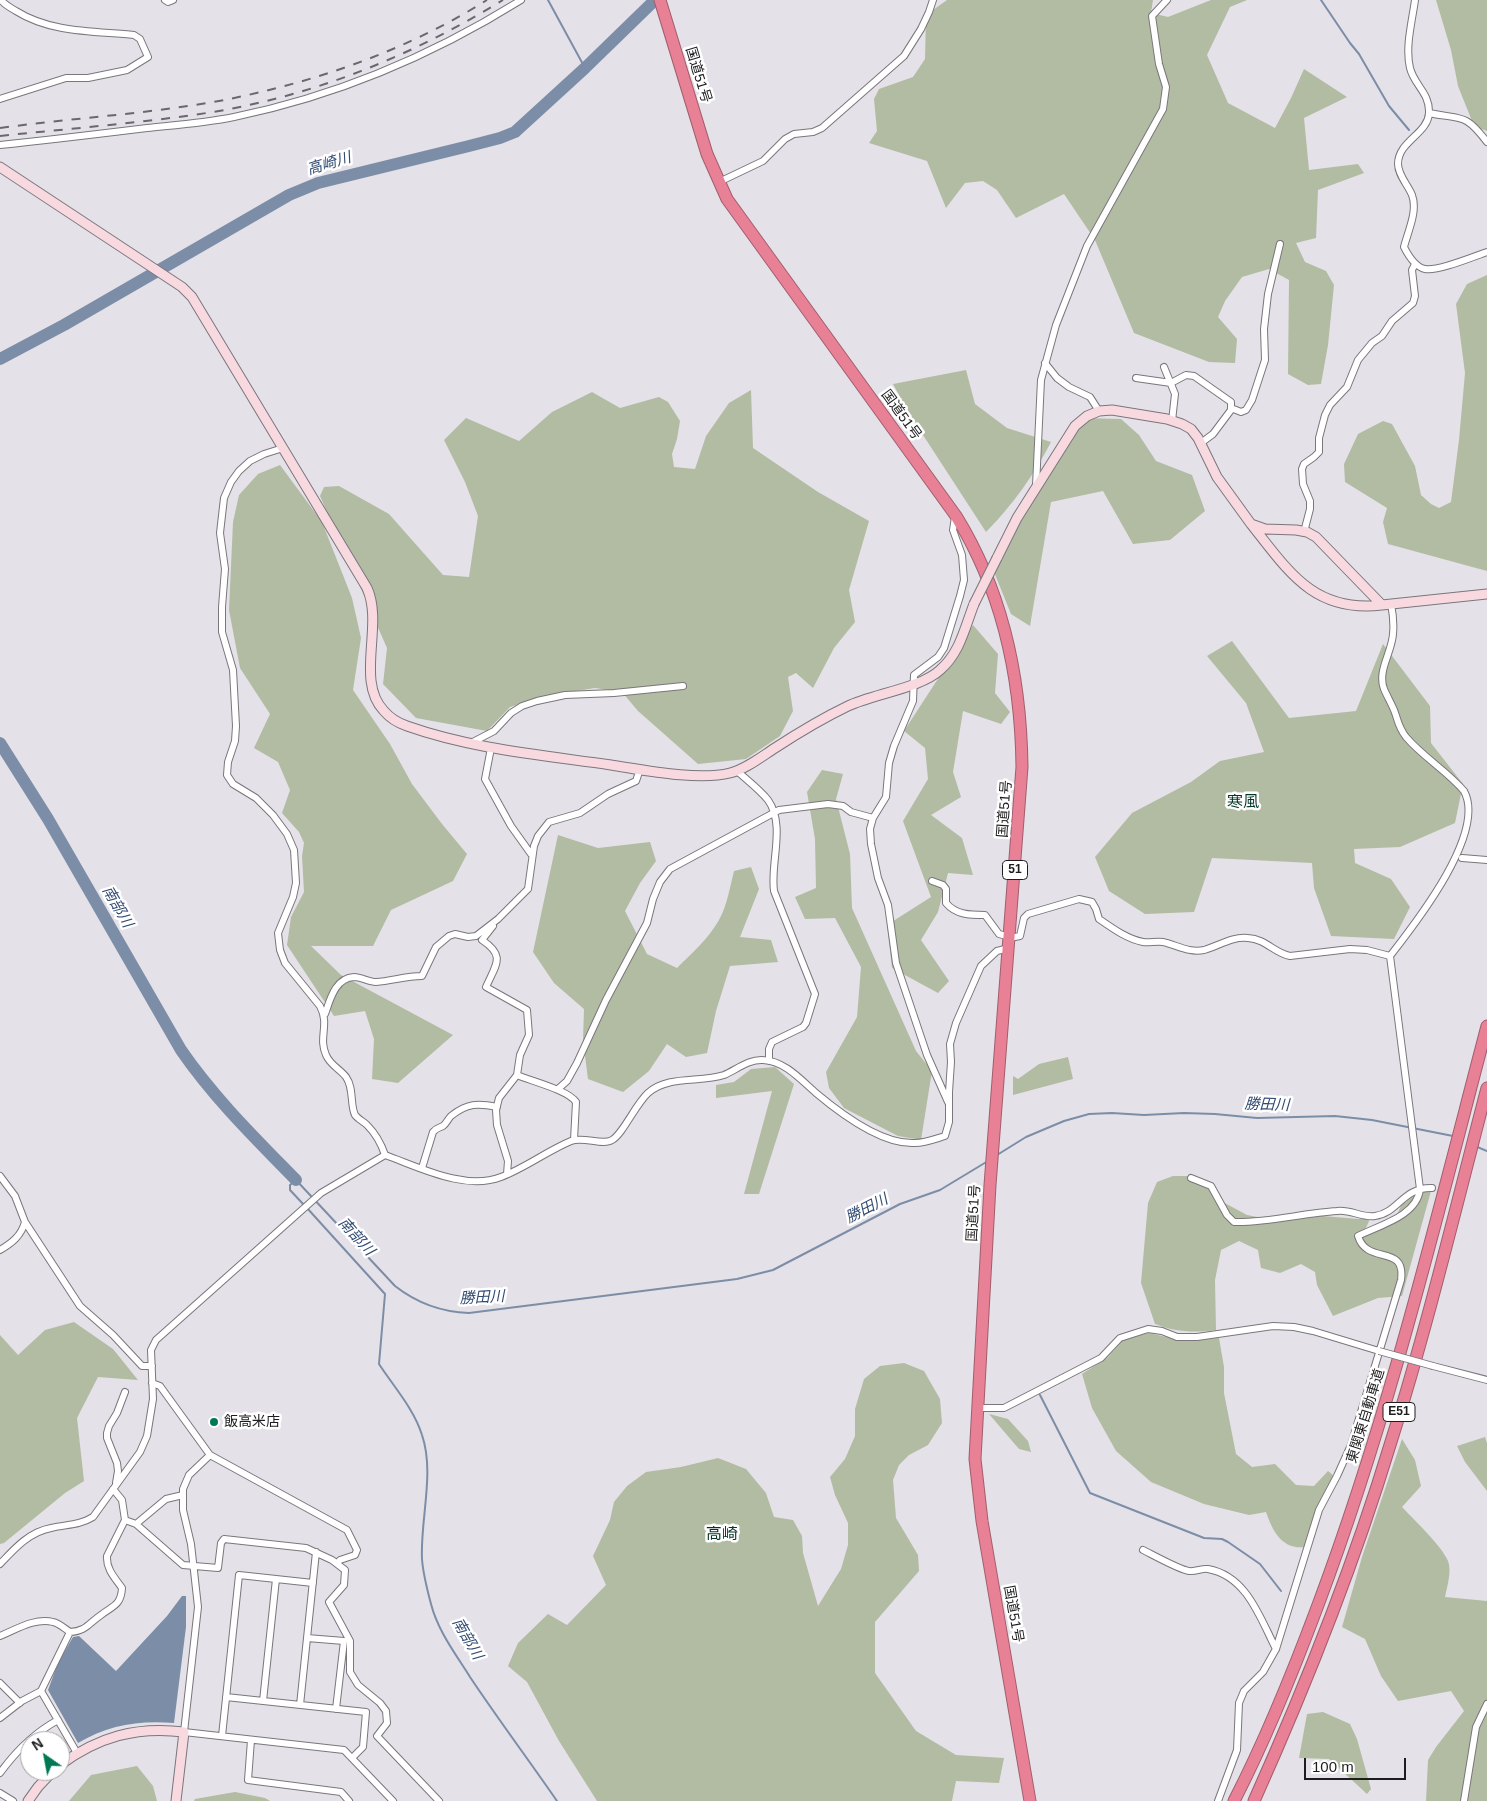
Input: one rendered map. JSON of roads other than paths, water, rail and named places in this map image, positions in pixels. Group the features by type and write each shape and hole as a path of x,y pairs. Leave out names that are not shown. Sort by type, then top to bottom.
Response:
{"highway":[{"name":"国道51号","path":"660,0 698,130 727,199 956,516 981,564 1006,632 1017,686 1022,767 990,1186 975,1459 982,1521 1030,1801"},
{"name":"東関東自動車道","path":"1234,1801 1250,1770 1290,1680 1334,1563 1388,1397 1487,1026"},
{"name":"E51","path":"1254,1801 1305,1687 1340,1592 1390,1445 1450,1230 1487,1088"}],"street":[{"path":"0,99 66,78 88,78 126,70 148,58 140,39 134,35 67,29 39,24 15,11 1,0"},
{"path":"166,0 168,2 173,0"},
{"path":"0,145 209,121 263,110 340,88 402,63 463,34 521,0"},
{"path":"719,182 763,161 784,138 794,134 813,132 822,128 904,56 921,29 933,0"},
{"path":"1036,488 1041,380 1056,325 1087,246 1163,109 1166,87 1159,64 1152,16 1167,0"},
{"path":"1416,0 1409,44 1409,60 1411,71 1426,96 1429,116 1423,126 1402,148 1398,159 1400,173 1412,195 1415,205 1404,247 1415,264 1426,270 1444,267 1487,252"},
{"path":"1429,112 1465,119 1474,126 1487,142"},
{"path":"0,167 182,287 192,296 372,597 374,608 372,689 378,704 395,721 406,726 491,748 640,769 704,776 737,771 786,740 848,706 926,680 939,672 959,646 974,604 1036,488 1075,426 1087,416 1100,411 1112,410 1172,421 1191,429 1201,443 1216,477 1292,574 1310,590 1336,602 1367,607 1487,595"},
{"path":"1231,408 1241,412 1246,410 1252,400 1266,360 1264,329 1268,294 1280,244"},
{"path":"1304,532 1310,509 1310,501 1303,484 1302,469 1304,464 1319,452 1319,438 1325,415 1330,405 1347,387 1358,360 1372,342 1382,336 1392,321 1413,303 1416,296 1412,270 1415,264"},
{"path":"1045,363 1057,378 1069,387 1090,397 1100,411"},
{"path":"1164,367 1175,394 1176,402 1172,421"},
{"path":"1136,378 1171,383 1186,376 1194,376 1231,402 1231,410 1213,434 1201,443"},
{"path":"283,448 250,461 231,482 224,498 220,532 225,569 222,632 233,670 236,726 235,740 228,762 227,774 233,784 256,798 273,815 287,834 294,850 297,868 296,883 293,897 278,933 280,950 285,963 325,1014 326,1022 322,1044 325,1053 334,1068 346,1078 351,1088 355,1115 375,1134 380,1141 385,1155"},
{"path":"949,1105 927,1055 896,963 888,905 878,878 870,829 873,818 886,797 889,763 897,737 913,701 914,675 938,657 944,648 960,596 964,580 962,555 952,530 956,516"},
{"path":"1218,1801 1237,1750 1239,1703 1244,1690 1263,1672 1276,1649 1319,1510 1351,1444 1401,1280 1402,1270 1400,1264 1395,1259 1366,1249 1361,1245 1358,1236 1402,1214 1414,1205 1419,1198 1420,1189 1390,956 1453,875 1462,858 1471,830 1473,816 1472,806 1465,792 1405,736 1398,724 1382,682 1393,636 1393,617 1386,605 1316,537 1296,530 1264,529 1251,524"},
{"path":"470,744 494,730 511,713 522,706 537,701 565,695 614,693 683,686"},
{"path":"491,748 485,778 511,826 532,854"},
{"path":"325,1014 336,986 345,979 354,977 375,982 406,976 422,976 436,947 449,936 455,934 468,937 476,936 498,919 528,889 532,854 538,836 549,822 580,813 608,794 636,782 640,769"},
{"path":"737,771 768,801 774,812 776,827 772,878 774,891 815,994 806,1023 803,1027 772,1042 769,1049 769,1062"},
{"path":"558,1089 567,1081 577,1064 606,1000 647,923 653,899 660,882 670,869 774,812 828,804 843,806 851,812 873,818"},
{"path":"1462,858 1487,860"},
{"path":"932,881 943,885 946,889 946,903 950,907 961,913 985,915 999,934 1010,941"},
{"path":"385,1155 452,1179 484,1181 500,1178 574,1140 610,1142 616,1138 637,1104 650,1091 664,1084 708,1079 725,1074 746,1064 762,1060 776,1063 790,1070 817,1094 860,1125 890,1140 914,1143 945,1136 949,1122 950,1044 956,1023 981,966 997,951 1020,936 1024,918 1028,914 1079,899 1092,902 1099,919 1130,938 1144,942 1162,942 1187,951 1204,950 1224,942 1246,937 1263,941 1281,954 1290,956 1350,949 1367,950 1390,956"},
{"path":"498,919 482,940 497,953 497,961 486,987 527,1010 529,1035 520,1055 516,1075 499,1098 497,1107 497,1125 508,1161 507,1174"},
{"path":"516,1075 549,1088 558,1089 573,1097 576,1102 574,1140"},
{"path":"422,1168 433,1132 436,1128 444,1126 451,1117 472,1104 497,1107"},
{"path":"0,1564 25,1539 38,1531 83,1523 93,1517 140,1452 147,1436 153,1399 151,1350 156,1340 322,1193 385,1155"},
{"path":"0,1176 15,1196 25,1222 80,1306 113,1335 142,1366 152,1366"},
{"path":"1191,1178 1211,1186 1227,1215 1234,1222 1340,1210 1364,1216 1374,1216 1384,1213 1414,1190 1432,1188"},
{"path":"0,1250 13,1242 22,1232 25,1222"},
{"path":"978,1408 1004,1408 1102,1358 1120,1338 1148,1329 1162,1331 1177,1337 1197,1337 1272,1326 1294,1327 1313,1330 1379,1351 1487,1380"},
{"path":"152,1383 160,1386 210,1455 347,1530 357,1550 355,1555 340,1560 337,1564"},
{"path":"0,1636 18,1628 43,1621 54,1622 70,1632 80,1632 102,1614 114,1608 119,1602 122,1588 108,1568 107,1556 126,1520 122,1500 114,1488 118,1471 117,1463 107,1438 107,1433 125,1392"},
{"path":"176,1801 198,1607 191,1544 183,1510 183,1489 189,1475 210,1455"},
{"path":"136,1524 166,1499 183,1495"},
{"path":"126,1520 136,1524 183,1565 218,1568 221,1543 224,1539 306,1548 345,1570 344,1585 329,1602 329,1605 350,1642 350,1672 353,1680 380,1703 386,1711 387,1723 377,1736 439,1801"},
{"path":"1143,1550 1188,1571 1207,1568 1228,1576 1250,1598 1276,1649"},
{"path":"300,1705 316,1552"},
{"path":"222,1736 239,1575 313,1583"},
{"path":"263,1701 276,1579"},
{"path":"0,1718 20,1703 41,1691 70,1632"},
{"path":"307,1638 344,1642 336,1709"},
{"path":"0,1683 20,1703"},
{"path":"41,1691 77,1753"},
{"path":"226,1697 366,1712 363,1747 352,1758"},
{"path":"1464,1801 1476,1727 1487,1704"},
{"path":"0,1773 24,1744 58,1720"},
{"path":"70,1758 120,1734 155,1730 344,1750 394,1801"},
{"path":"251,1740 248,1780 340,1792 349,1801"},
{"path":"28,1801 44,1781"},
{"path":"0,1793 13,1801"}],"water":[{"path":"182,1596 186,1596 186,1627 174,1723 148,1722 124,1725 101,1732 78,1743 48,1690 58,1663 73,1637 79,1636 116,1671 167,1616"}],"waterway":[{"path":"548,0 585,68"},
{"name":"高崎川","path":"0,359 64,325 289,195 318,183 500,138 515,132 655,0"},
{"path":"1321,0 1359,54 1389,106 1409,130"},
{"name":"南部川","path":"0,743 48,819 181,1050 221,1101 296,1180"},
{"name":"勝田川","path":"997,1155 1026,1137 1064,1121 1089,1114 1112,1113 1144,1115 1215,1114 1257,1118 1335,1116 1372,1120 1453,1136"},
{"name":"勝田川","path":"1475,1146 1487,1151"},
{"name":"勝田川","path":"304,1205 290,1190 290,1185 296,1180 395,1286 412,1298 430,1306 449,1311 469,1313 737,1279 773,1270 900,1204 940,1190 988,1161"},
{"name":"南部川","path":"307,1208 385,1294 379,1364 414,1416 426,1450 427,1481 422,1559 424,1576 434,1614 448,1642 470,1677 557,1801"},
{"path":"1040,1395 1090,1493 1204,1538 1222,1539 1228,1542 1260,1564 1281,1591"}],"railway":[{"path":"0,128 137,113 219,101 289,85 324,75 391,50 424,35 487,0"},
{"path":"0,136 192,115 219,111 294,94 366,69 401,54 436,38 503,0"}],"place":[{"name":"飯高米店","path":"214,1422"}],"district":[{"name":"寒風","path":"1243,803"},
{"name":"高崎","path":"722,1535"}]}
